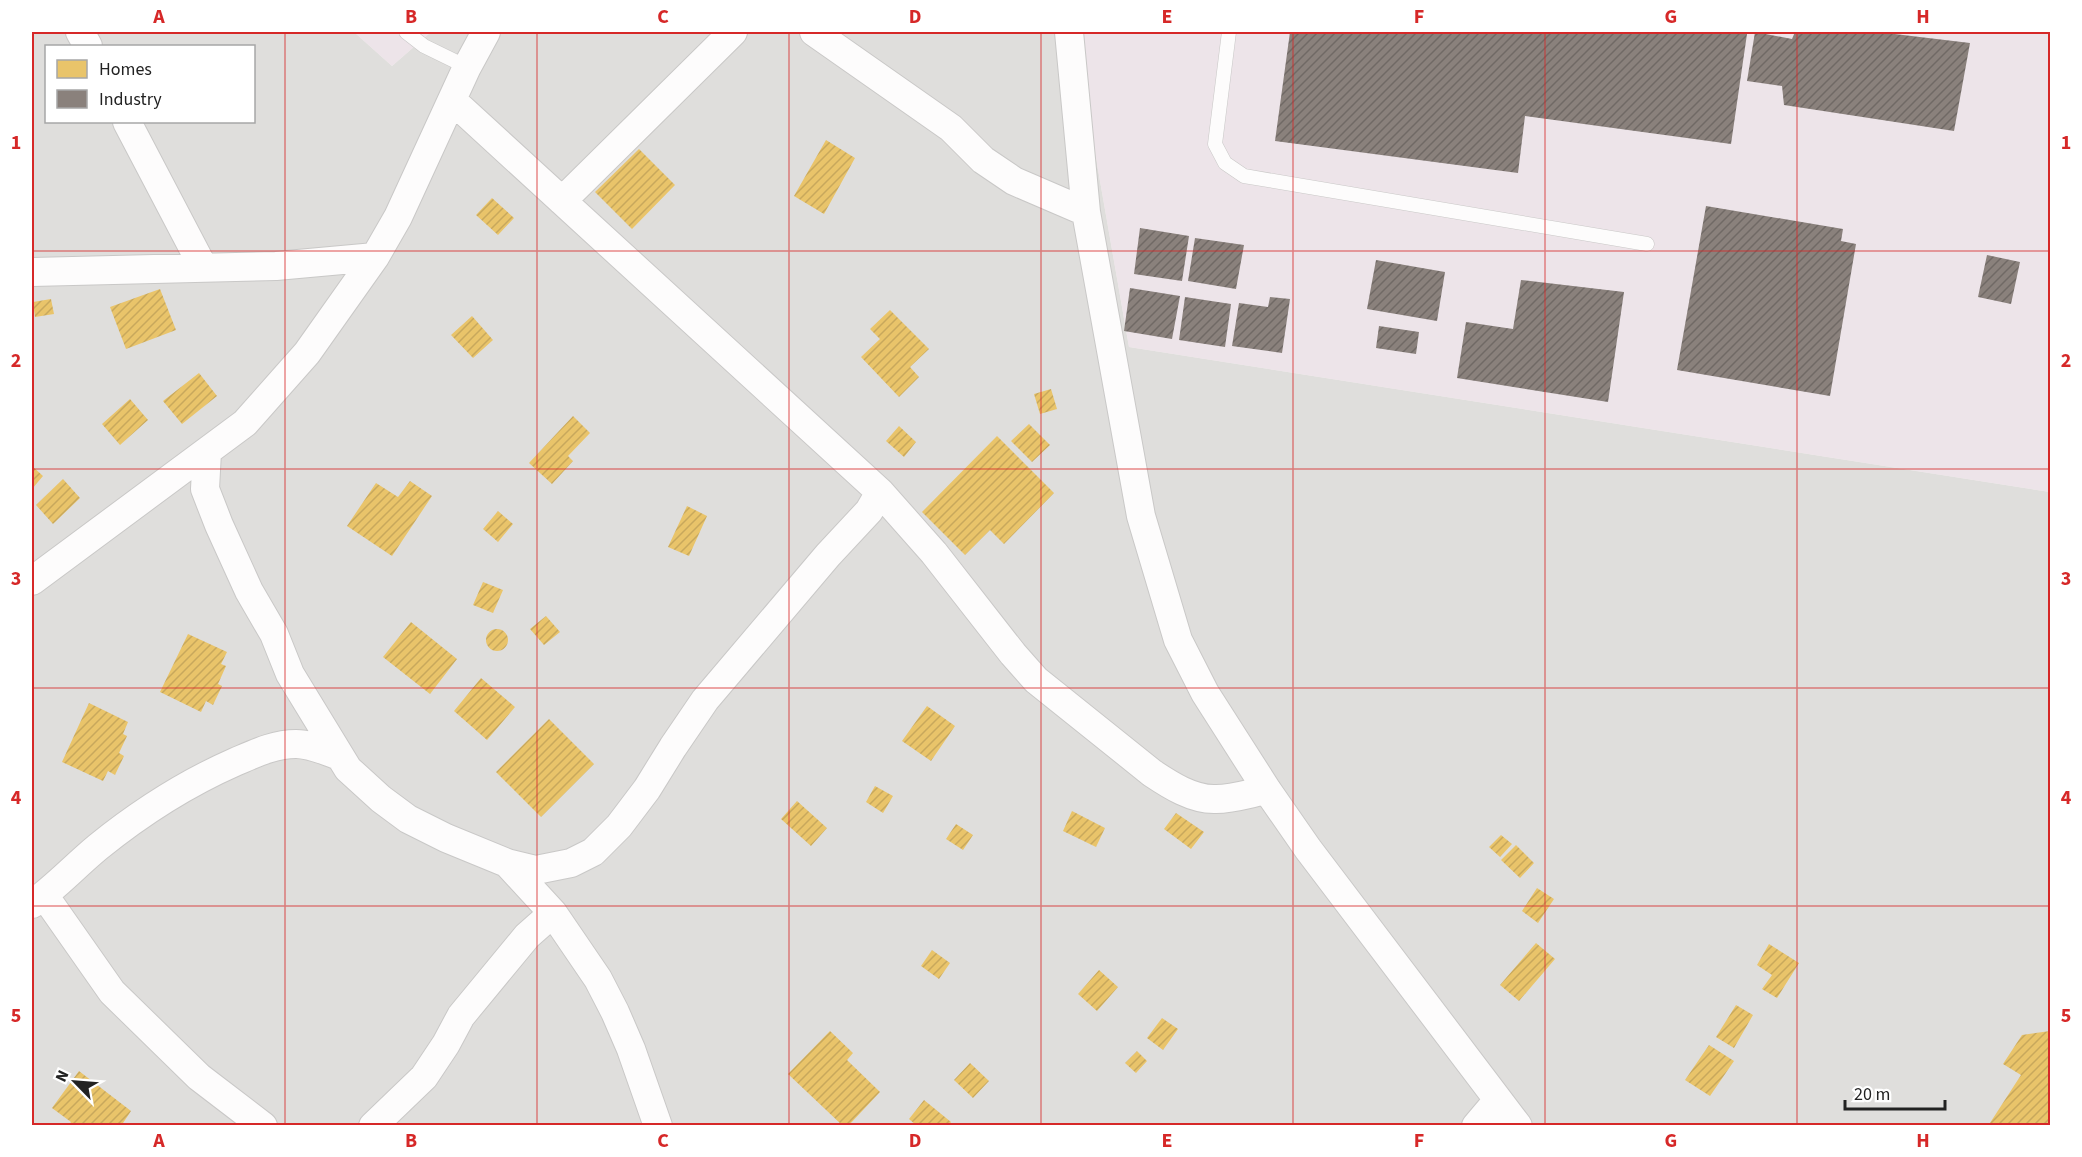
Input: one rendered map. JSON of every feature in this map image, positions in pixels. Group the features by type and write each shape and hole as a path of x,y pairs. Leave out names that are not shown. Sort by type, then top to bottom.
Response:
{"street":[{"path":"32,581 245,423 307,353 375,257 398,217 467,67 486,32"},
{"path":"562,201 733,32"},
{"path":"814,32 951,128 983,160 1014,181 1086,212"},
{"path":"1069,32 1086,212 1141,516 1158,577 1183,649 1206,693 1308,849 1518,1125"},
{"path":"453,101 880,492 934,553 1036,680 1171,786 1193,795 1215,799 1268,790"},
{"path":"128,123 203,267"},
{"path":"32,272 276,266 375,257"},
{"path":"207,452 206,489 219,525 249,591 273,634 290,674 348,769 381,799 408,819 446,838 507,863 536,870 571,863 593,852 620,826 705,700 828,555 869,511 880,492"},
{"path":"263,1125 199,1077 112,992 38,899 98,847 154,806 197,779 256,753 283,744 312,746 340,756"},
{"path":"507,863 553,913 598,979 631,1049 658,1125"},
{"path":"373,1125 423,1077 446,1044 461,1016 527,936 553,913"},
{"path":"1476,1125 1498,1100"}],"lane":[{"path":"406,32 424,46 467,67"},
{"path":"1229,32 1215,144 1225,163 1244,176 1647,244"}],"shaded area":[{"path":"32,32 354,32 392,66 431,32 1074,32 1129,347 2050,492 2050,1125 32,1125"},
{"path":"354,32 431,32 392,66"},
{"path":"1074,32 2050,32 2050,492 1129,347"}],"building: Homes":[{"path":"826,140 855,158 824,214 794,196"},
{"path":"639,149 675,185 632,229 595,192"},
{"path":"492,198 514,218 498,235 476,215"},
{"path":"160,289 176,330 126,349 110,307"},
{"path":"51,299 54,314 35,317 33,302"},
{"path":"890,310 929,349 910,367 919,377 899,397 861,357 880,339 870,329"},
{"path":"472,316 493,340 473,358 451,335"},
{"path":"199,373 217,396 182,424 163,401"},
{"path":"1051,389 1057,409 1040,414 1034,394"},
{"path":"130,399 148,420 120,445 102,424"},
{"path":"573,416 590,433 568,456 573,461 552,484 529,463"},
{"path":"1029,424 1050,445 1032,462 1011,441"},
{"path":"899,426 916,442 904,457 886,441"},
{"path":"997,436 1054,493 1004,544 990,530 965,555 922,512"},
{"path":"32,466 43,476 32,489"},
{"path":"63,479 80,498 53,524 36,505"},
{"path":"410,481 432,496 392,556 347,526 376,483 398,497"},
{"path":"687,506 707,516 689,556 668,547"},
{"path":"498,511 513,524 498,542 483,529"},
{"path":"483,582 503,590 493,613 473,605"},
{"path":"546,616 560,632 544,645 530,629"},
{"path":"411,622 457,659 430,694 383,657"},
{"path":"493,629 501,629 508,636 508,644 501,651 493,651 486,644 486,636"},
{"path":"188,634 227,652 221,664 226,666 218,684 222,686 213,705 206,701 201,712 160,692"},
{"path":"481,678 515,707 487,740 454,711"},
{"path":"89,703 128,722 123,734 127,736 119,753 124,756 115,775 108,771 103,781 62,762"},
{"path":"927,706 955,726 931,761 902,741"},
{"path":"549,719 594,764 541,817 496,772"},
{"path":"875,786 893,796 883,813 866,802"},
{"path":"797,801 827,828 811,846 781,819"},
{"path":"1072,811 1105,828 1096,847 1063,831"},
{"path":"1176,813 1204,832 1191,849 1164,829"},
{"path":"956,824 973,835 963,850 946,839"},
{"path":"1501,835 1512,844 1500,857 1489,847"},
{"path":"1516,845 1534,863 1520,878 1501,860"},
{"path":"1537,888 1554,899 1538,923 1522,911"},
{"path":"1536,943 1555,959 1519,1001 1500,985"},
{"path":"1769,944 1799,963 1777,998 1762,989 1772,975 1757,965"},
{"path":"932,950 950,963 939,979 921,966"},
{"path":"1099,970 1118,987 1097,1011 1078,994"},
{"path":"1736,1005 1753,1015 1734,1048 1716,1037"},
{"path":"1162,1018 1178,1029 1163,1050 1147,1038"},
{"path":"830,1031 853,1053 847,1060 880,1092 848,1126 843,1126 788,1074"},
{"path":"2050,1031 2050,1126 1988,1126 2021,1075 2003,1064 2022,1035"},
{"path":"1709,1045 1734,1061 1710,1096 1685,1080"},
{"path":"1137,1051 1147,1061 1136,1073 1125,1063"},
{"path":"970,1063 989,1081 973,1098 954,1080"},
{"path":"79,1071 131,1111 121,1126 68,1126 71,1122 52,1108"},
{"path":"924,1100 951,1122 948,1126 917,1126 909,1119"}],"building: Industry":[{"path":"1290,32 1729,32 1747,34 1731,144 1525,116 1518,173 1275,141"},
{"path":"1755,32 1792,39 1795,32 1878,32 1970,43 1954,131 1784,105 1782,86 1747,81"},
{"path":"1706,206 1843,229 1841,241 1856,244 1830,396 1677,370"},
{"path":"1140,228 1189,236 1182,281 1134,274"},
{"path":"1195,238 1244,245 1236,289 1188,281"},
{"path":"1987,255 2020,262 2011,304 1978,297"},
{"path":"1376,260 1445,272 1437,321 1367,309"},
{"path":"1521,280 1624,292 1608,402 1457,378 1466,322 1513,329"},
{"path":"1130,288 1180,296 1172,339 1124,331"},
{"path":"1185,297 1231,304 1225,347 1179,340"},
{"path":"1270,297 1290,299 1282,353 1232,346 1239,303 1268,307"},
{"path":"1379,326 1419,332 1416,354 1376,348"}]}
